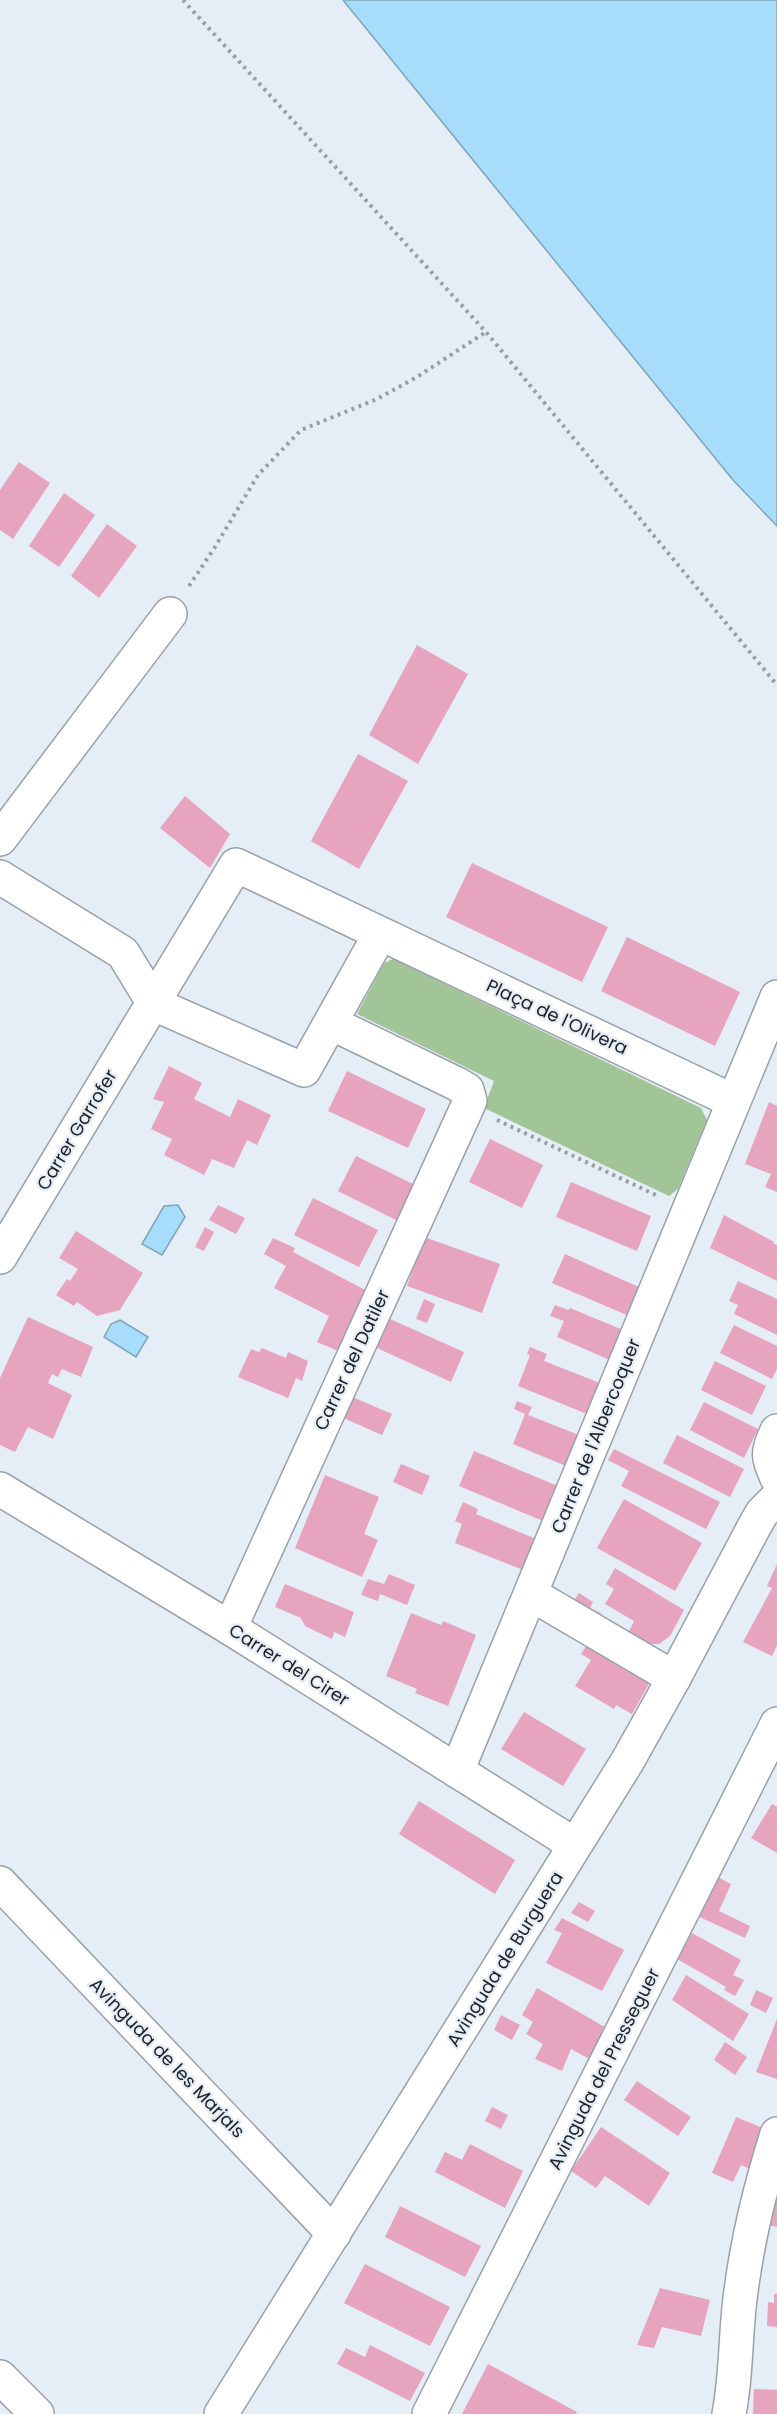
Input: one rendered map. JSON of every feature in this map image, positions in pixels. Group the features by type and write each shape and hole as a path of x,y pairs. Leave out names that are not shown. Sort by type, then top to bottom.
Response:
{"street":[{"path":"0,839 170,614"},
{"name":"Plaça de l'Olivera","path":"154,1004 236,865 734,1101"},
{"path":"0,877 123,953 154,1004 304,1070 380,934"},
{"name":"Carrer de l'Albercoquer","path":"457,1771 777,997"},
{"name":"Carrer Garrofer","path":"0,1257 154,1004"},
{"path":"331,1023 467,1098"},
{"name":"Carrer del Datiler","path":"230,1628 467,1098"},
{"path":"777,1431 768,1456 777,1478"},
{"name":"Carrer del Cirer","path":"0,1489 230,1628 576,1845"},
{"name":"Avinguda de Burguera","path":"220,2414 627,1762 754,1527 762,1513 777,1498"},
{"path":"531,1594 674,1678"},
{"name":"Avinguda del Presseguer","path":"429,2414 777,1724"},
{"name":"Avinguda de les Marjals","path":"0,1883 334,2234"},
{"path":"729,2414 744,2270 755,2210 777,2134"},
{"path":"0,2377 37,2414"}],"path":[{"path":"183,0 486,332 777,685"},
{"path":"170,614 215,548 258,474 301,430 377,399 417,377 486,332"},
{"path":"467,1098 689,1210"}],"green space":[{"path":"393,959 701,1108 707,1120 678,1189 669,1196 484,1108 494,1081 357,1014 384,963"}],"water":[{"path":"343,0 777,0 777,526 733,480"},
{"path":"178,1205 185,1217 162,1255 142,1244 164,1206"},
{"path":"120,1320 148,1337 136,1357 104,1337 111,1324"}],"building":[{"path":"19,462 50,483 13,539 0,530 0,490"},
{"path":"64,493 95,515 59,567 29,546"},
{"path":"107,524 137,546 99,598 71,576"},
{"path":"417,645 468,674 418,764 369,735"},
{"path":"358,754 408,781 359,869 311,841"},
{"path":"185,796 230,834 210,868 160,828"},
{"path":"472,863 608,927 582,982 446,917"},
{"path":"627,937 740,992 715,1046 601,991"},
{"path":"169,1066 202,1083 194,1099 230,1117 238,1099 271,1115 257,1145 247,1140 234,1168 212,1159 204,1175 164,1155 172,1139 151,1129 164,1102 153,1099"},
{"path":"347,1071 426,1109 408,1148 328,1111"},
{"path":"769,1102 777,1106 777,1192 765,1187 771,1174 745,1164"},
{"path":"490,1139 543,1165 522,1208 469,1182"},
{"path":"356,1156 415,1185 398,1221 338,1191"},
{"path":"571,1182 651,1216 637,1251 556,1217"},
{"path":"313,1198 378,1230 359,1267 294,1235"},
{"path":"218,1205 245,1218 236,1234 209,1220"},
{"path":"724,1215 777,1245 777,1281 710,1248"},
{"path":"205,1227 214,1232 204,1251 195,1247"},
{"path":"76,1231 143,1273 120,1310 97,1316 77,1302 74,1306 56,1295 67,1279 70,1281 78,1269 59,1258"},
{"path":"424,1237 500,1264 482,1313 407,1286"},
{"path":"273,1238 295,1248 293,1252 369,1292 341,1352 317,1342 329,1316 274,1288 286,1266 264,1254"},
{"path":"565,1254 641,1288 629,1316 552,1283"},
{"path":"738,1281 777,1299 777,1335 734,1314 738,1305 729,1301"},
{"path":"424,1299 435,1304 427,1323 416,1319"},
{"path":"555,1305 568,1310 570,1308 623,1330 610,1360 557,1337 564,1321 550,1316"},
{"path":"28,1317 93,1347 81,1377 62,1369 58,1377 52,1374 48,1383 72,1395 53,1439 28,1427 15,1452 0,1445 0,1378"},
{"path":"390,1319 464,1352 451,1382 377,1348"},
{"path":"734,1325 777,1346 777,1369 772,1379 720,1353"},
{"path":"530,1347 547,1354 544,1361 600,1383 587,1414 518,1386 530,1355 527,1354"},
{"path":"262,1348 286,1358 288,1352 308,1361 302,1381 296,1378 288,1398 238,1377 251,1349 259,1352"},
{"path":"715,1361 766,1386 752,1415 701,1390"},
{"path":"350,1396 392,1414 382,1435 341,1417"},
{"path":"517,1401 532,1407 528,1415 579,1435 566,1466 513,1444 525,1414 514,1409"},
{"path":"704,1402 758,1429 744,1458 690,1430"},
{"path":"677,1435 744,1469 730,1497 663,1463"},
{"path":"614,1449 720,1502 706,1529 621,1486 629,1471 608,1460"},
{"path":"474,1451 558,1486 543,1521 459,1486"},
{"path":"401,1464 430,1476 422,1495 393,1482"},
{"path":"325,1475 379,1497 364,1534 378,1540 362,1577 295,1548"},
{"path":"624,1499 702,1543 675,1591 597,1548"},
{"path":"463,1502 478,1509 476,1514 536,1539 523,1570 455,1543 462,1524 455,1521"},
{"path":"777,1564 777,1645 772,1656 743,1642 772,1588 767,1586"},
{"path":"615,1568 684,1610 670,1636 659,1644 642,1644 627,1635 634,1621 605,1604 614,1589 606,1584"},
{"path":"389,1574 415,1585 407,1605 380,1594 378,1601 361,1595 368,1579 384,1584"},
{"path":"285,1584 354,1612 345,1637 334,1632 332,1639 305,1626 301,1618 275,1607"},
{"path":"579,1593 593,1602 590,1608 601,1613 597,1620 571,1605"},
{"path":"411,1613 441,1625 443,1621 476,1635 448,1706 415,1693 417,1689 386,1676"},
{"path":"588,1643 651,1680 632,1714 616,1705 614,1709 575,1686 591,1660 581,1654"},
{"path":"524,1712 586,1749 563,1786 501,1749"},
{"path":"419,1801 515,1860 495,1894 399,1834"},
{"path":"772,1804 777,1807 777,1853 751,1838"},
{"path":"712,1874 731,1884 719,1911 750,1926 745,1938 693,1914"},
{"path":"579,1902 595,1911 588,1922 571,1913"},
{"path":"562,1918 624,1950 602,1991 546,1963 562,1933 554,1930"},
{"path":"692,1933 741,1960 733,1975 744,1980 735,1996 724,1990 726,1987 677,1959"},
{"path":"686,1975 749,2014 733,2041 672,2000"},
{"path":"537,1988 610,2030 593,2061 571,2049 562,2071 535,2059 543,2044 526,2034 533,2022 522,2015"},
{"path":"756,1990 773,1998 766,2013 750,2005"},
{"path":"501,2015 520,2025 512,2040 494,2030"},
{"path":"777,2019 777,2079 756,2072"},
{"path":"725,2042 747,2057 735,2075 714,2060"},
{"path":"637,2081 691,2117 678,2136 624,2100"},
{"path":"492,2107 508,2115 501,2129 485,2121"},
{"path":"736,2117 768,2130 754,2171 741,2165 733,2182 712,2173"},
{"path":"601,2127 670,2173 649,2206 605,2176 596,2188 571,2171"},
{"path":"470,2144 523,2171 505,2208 435,2172 445,2152 462,2160"},
{"path":"777,2177 777,2227 760,2223"},
{"path":"400,2206 481,2246 465,2277 385,2237"},
{"path":"365,2264 450,2307 430,2346 344,2303"},
{"path":"660,2288 710,2300 701,2336 662,2327 654,2348 637,2345"},
{"path":"774,2294 777,2294 777,2327 767,2326 768,2302 774,2303"},
{"path":"370,2345 425,2373 410,2401 337,2364 346,2348 365,2357"},
{"path":"488,2364 577,2412 576,2414 462,2414"},
{"path":"754,2389 777,2390 777,2414 753,2414"}]}
